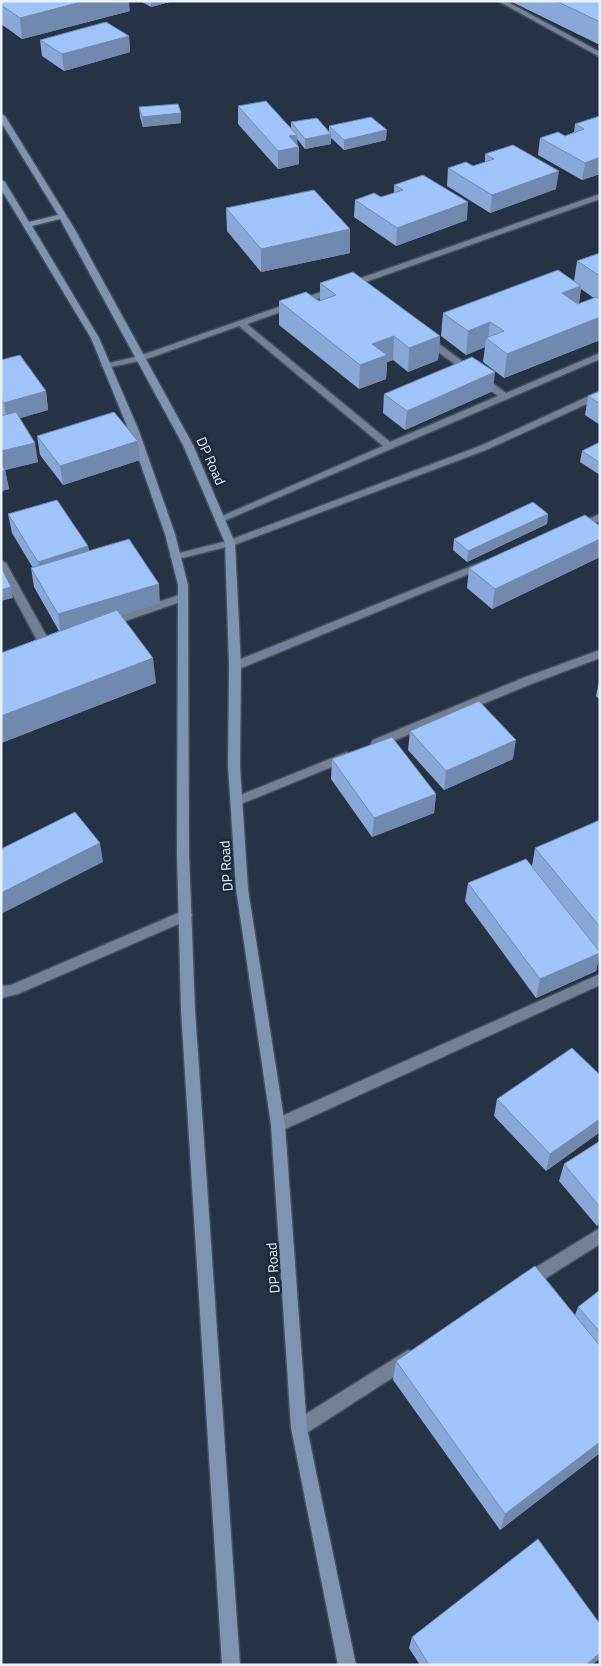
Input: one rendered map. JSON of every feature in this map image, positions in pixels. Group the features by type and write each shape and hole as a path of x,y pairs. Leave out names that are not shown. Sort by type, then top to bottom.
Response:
{"street":[{"path":"501,1 600,55"},
{"name":"DP Road","path":"1,116 63,216 188,445 230,543 235,666 234,766 242,889 278,1125 299,1428 347,1665"},
{"path":"1,182 95,338 134,431 170,534 182,585 185,915 188,1010 231,1665"},
{"path":"106,365 141,358 355,286 599,196"},
{"path":"27,225 63,216"},
{"path":"241,323 390,447"},
{"path":"421,335 506,397"},
{"path":"220,519 600,356"},
{"path":"175,557 230,543 483,448 600,394"},
{"path":"563,532 600,517"},
{"path":"235,666 490,561"},
{"path":"1,563 45,644"},
{"path":"100,625 182,598"},
{"path":"237,801 527,681 600,654"},
{"path":"1,992 13,990 185,915"},
{"path":"278,1125 600,979"},
{"path":"512,1291 600,1235"},
{"path":"299,1428 422,1349"}],"building":[{"path":"1,1 85,1 20,18 1,5"},
{"path":"556,1 600,1 600,22"},
{"path":"106,22 129,36 62,54 40,40"},
{"path":"266,101 297,135 289,136 299,147 278,151 238,106"},
{"path":"178,104 181,113 142,117 139,107"},
{"path":"600,116 600,157 585,163 540,138 558,132 565,136 584,129 575,124"},
{"path":"371,117 387,130 344,140 329,126"},
{"path":"317,118 331,134 305,139 291,122"},
{"path":"513,145 559,171 492,195 448,168 466,162 473,166 494,159 485,154"},
{"path":"423,175 468,202 397,228 355,200 374,193 381,197 403,190 394,185"},
{"path":"314,190 350,229 261,249 226,208"},
{"path":"600,253 600,276 577,261"},
{"path":"558,270 581,286 562,293 578,304 596,297 600,299 600,317 507,354 486,338 504,331 490,322 468,331 443,313"},
{"path":"353,272 440,336 409,348 394,336 372,344 387,355 360,365 279,301 306,292 319,301 336,295 320,283"},
{"path":"20,355 46,391 4,403 1,398 1,360"},
{"path":"472,357 495,372 407,411 384,394"},
{"path":"600,391 600,404 588,396"},
{"path":"16,412 35,443 1,451 1,416"},
{"path":"114,412 138,441 60,466 37,436"},
{"path":"600,442 600,463 582,451"},
{"path":"1,463 5,470 1,471"},
{"path":"57,500 88,546 38,562 8,514"},
{"path":"533,502 548,514 468,551 454,539"},
{"path":"585,515 600,526 600,539 495,589 469,568"},
{"path":"129,539 159,584 58,614 31,568"},
{"path":"1,567 11,587 1,590"},
{"path":"117,610 153,658 1,716 1,653"},
{"path":"479,701 516,740 446,771 410,731"},
{"path":"392,737 436,794 374,818 332,759"},
{"path":"75,812 100,843 1,893 1,849"},
{"path":"600,820 600,927 535,848"},
{"path":"526,859 600,952 540,979 468,883"},
{"path":"572,1048 600,1075 600,1119 550,1154 497,1099"},
{"path":"600,1141 600,1207 564,1164"},
{"path":"535,1266 600,1346 600,1442 505,1514 396,1361"},
{"path":"600,1290 600,1332 578,1307"},
{"path":"538,1539 600,1624 600,1653 586,1665 429,1665 412,1637"}]}
